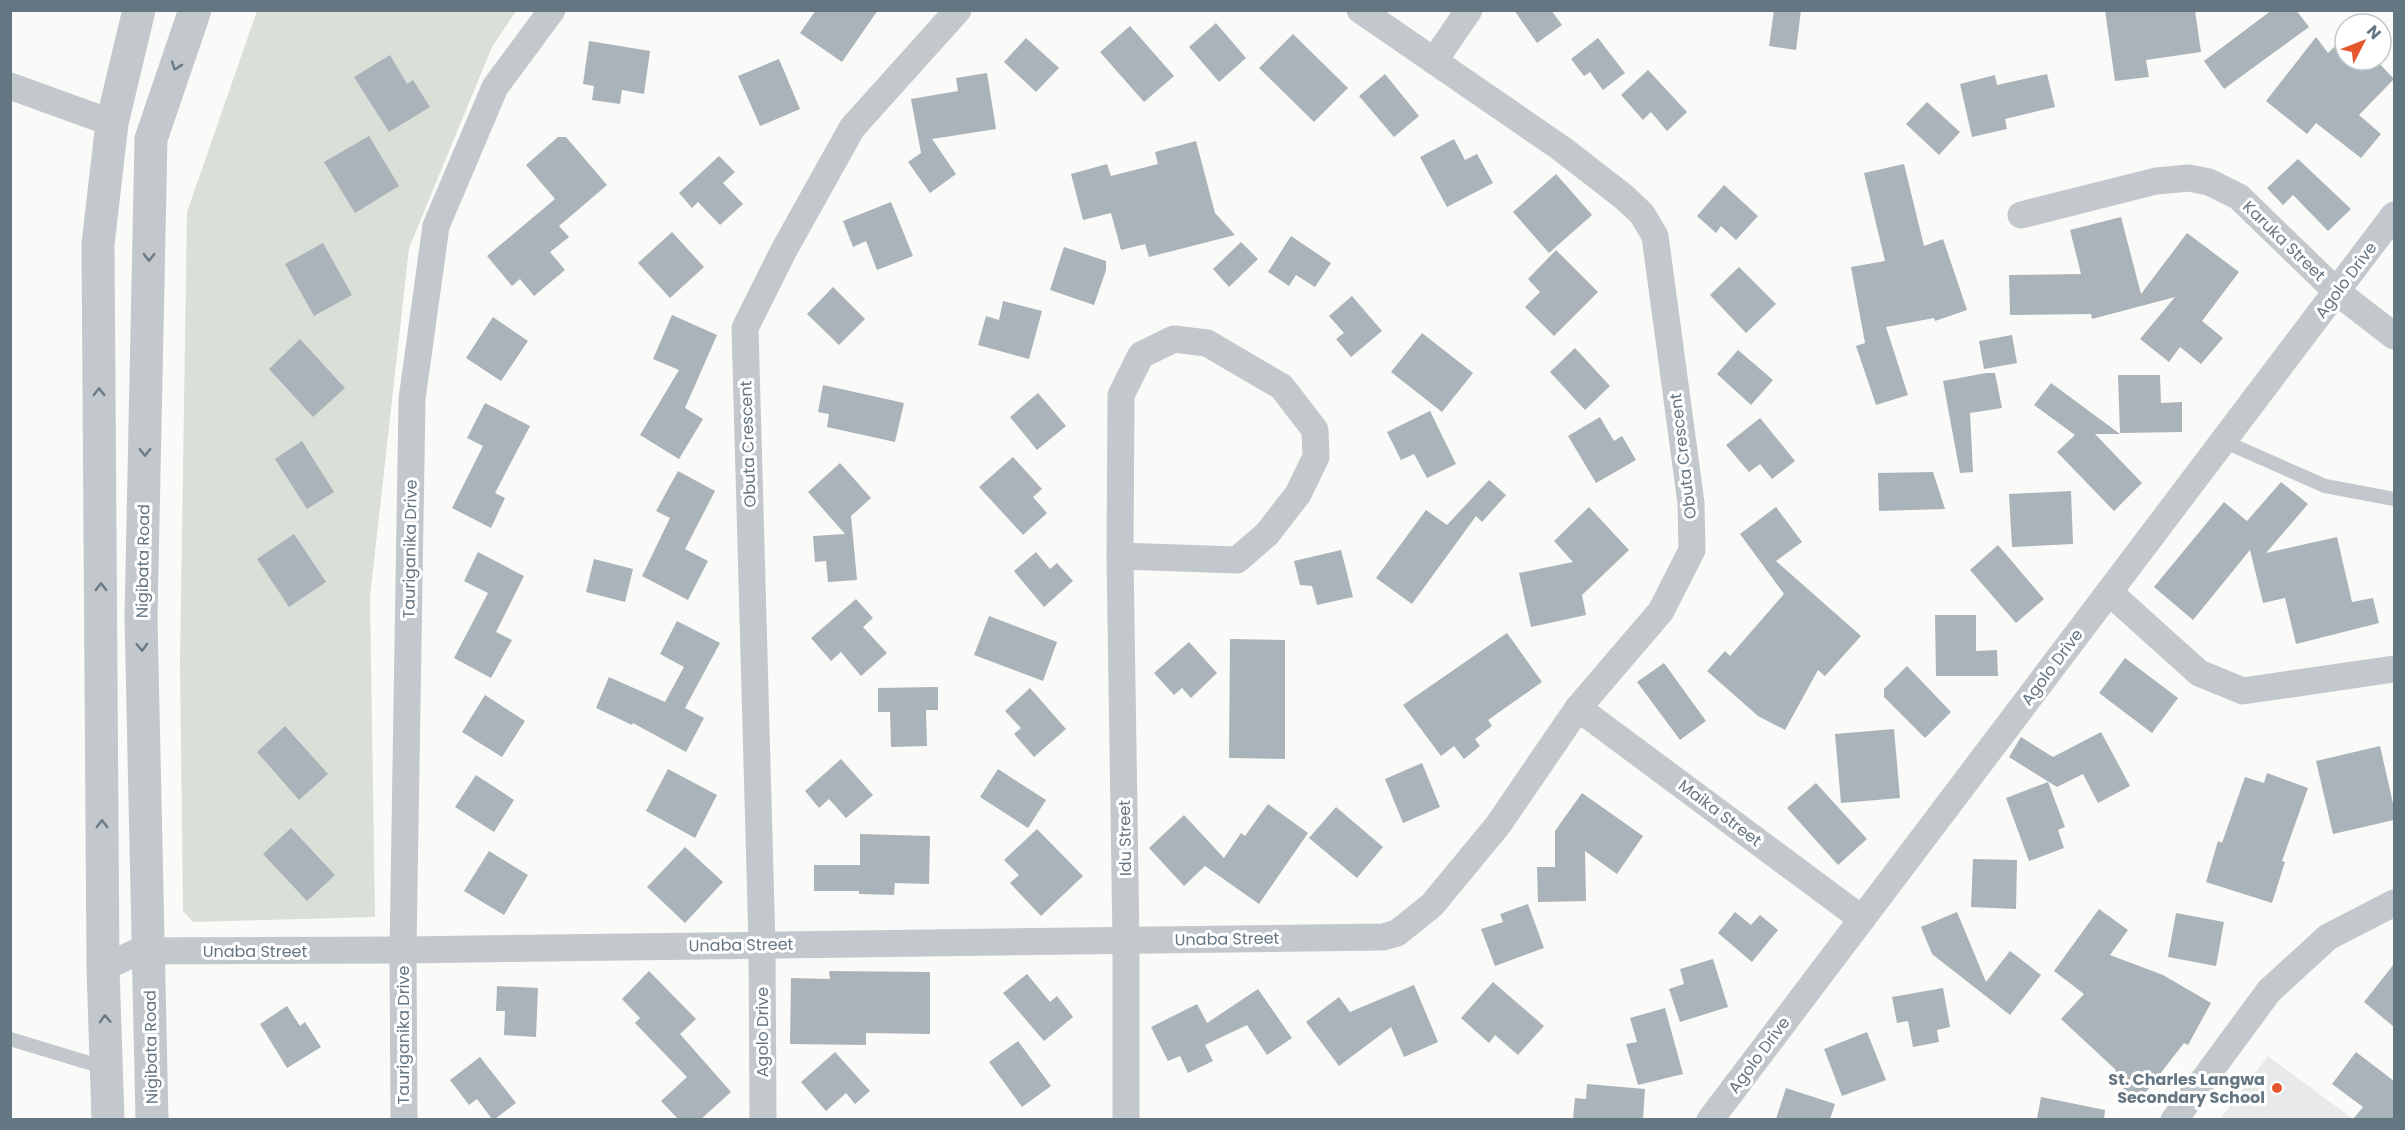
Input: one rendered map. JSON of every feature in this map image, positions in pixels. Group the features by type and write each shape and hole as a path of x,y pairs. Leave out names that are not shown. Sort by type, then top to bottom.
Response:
{"street":[{"path":"108,1119 103,968 98,244 112,123 139,10"},
{"name":"Nigibata Road","path":"152,1119 141,617 151,140 195,10"},
{"name":"Tauriganika Drive","path":"404,1119 403,950 412,399 436,226 495,87 552,10"},
{"name":"Obuta Crescent","path":"762,945 745,328 784,250 852,128 958,10"},
{"name":"Obuta Crescent","path":"1360,10 1562,149 1624,197 1642,214 1655,236 1691,503 1692,550 1661,610 1578,708 1498,825 1432,905 1397,933 1383,937"},
{"path":"1434,62 1469,10"},
{"path":"10,86 112,123"},
{"name":"Karuka Street","path":"2021,215 2156,181 2189,178 2209,182 2239,197 2337,292 2394,336"},
{"name":"Agolo Drive","path":"1710,1119 2394,215"},
{"name":"Idu Street","path":"1120,556 1237,560 1267,534 1298,494 1316,457 1315,430 1282,387 1207,343 1174,339 1141,355 1121,395 1120,556 1126,941 1126,1119"},
{"path":"2109,592 2199,673 2243,690 2394,669"},
{"name":"Maika Street","path":"1578,708 1862,919"},
{"path":"2174,1119 2269,991 2328,938 2394,903"},
{"name":"Unaba Street","path":"103,968 139,951 403,950 1383,937"},
{"name":"Agolo Drive","path":"762,945 763,1119"}],"lane":[{"path":"2223,441 2325,486 2394,499"},
{"path":"10,1039 107,1068"}],"shaded area":[{"path":"257,11 516,11 492,47 409,248 370,597 375,917 193,922 183,911 180,662 187,212"},
{"name":"St. Charles Langwa Secondary School","path":"2268,1056 2353,1119 2220,1119"}],"building":[{"path":"816,10 878,10 842,62 800,33"},
{"path":"1514,10 1551,10 1562,25 1537,43"},
{"path":"1774,10 1801,10 1796,50 1769,46"},
{"path":"2105,10 2195,10 2201,52 2146,60 2149,77 2115,81"},
{"path":"2272,10 2296,10 2309,27 2224,89 2204,61"},
{"path":"1216,23 1246,58 1219,82 1189,47"},
{"path":"1130,26 1174,76 1144,102 1100,52"},
{"path":"1293,34 1348,88 1314,122 1259,68"},
{"path":"2316,37 2328,53 2333,48 2333,72 2387,72 2394,79 2359,115 2381,134 2361,158 2316,123 2307,134 2266,101"},
{"path":"1026,38 1059,68 1036,92 1004,62"},
{"path":"1598,38 1625,73 1603,90 1590,72 1584,76 1571,59"},
{"path":"589,41 650,51 644,94 622,90 620,104 592,100 594,86 583,84"},
{"path":"390,55 407,84 413,80 430,107 389,132 354,77"},
{"path":"779,59 800,109 760,126 738,76"},
{"path":"1648,70 1687,112 1667,131 1651,112 1643,120 1621,95"},
{"path":"987,73 996,129 932,139 956,174 930,193 908,162 921,153 911,99 958,91 956,78"},
{"path":"1385,74 1419,116 1394,137 1359,96"},
{"path":"2047,74 2055,107 2005,119 2007,129 1972,137 1960,84 1995,75 1997,85"},
{"path":"1927,102 1960,132 1939,155 1906,124"},
{"path":"369,136 399,186 355,213 324,162"},
{"path":"558,137 566,137 607,185 559,226 569,237 550,252 565,270 534,296 520,279 512,286 487,256 555,199 526,165"},
{"path":"1454,139 1465,160 1477,154 1493,183 1447,207 1420,157"},
{"path":"1196,141 1215,213 1235,235 1149,257 1145,244 1121,250 1111,213 1083,220 1071,174 1107,164 1111,176 1158,164 1155,152"},
{"path":"719,156 735,172 723,183 743,204 720,225 698,202 692,208 679,193"},
{"path":"2298,159 2351,209 2328,231 2293,195 2283,205 2267,188"},
{"path":"1904,164 1924,246 1943,239 1967,310 1935,321 1934,318 1886,327 1908,395 1876,405 1856,346 1865,343 1851,267 1885,261 1864,173"},
{"path":"1556,174 1592,215 1549,253 1513,212"},
{"path":"1724,185 1758,216 1736,240 1721,226 1716,233 1697,216"},
{"path":"891,202 913,256 877,270 866,241 853,247 843,221"},
{"path":"2121,217 2141,294 2187,233 2239,272 2202,321 2223,338 2201,364 2180,347 2169,362 2140,339 2175,297 2092,319 2091,314 2010,315 2009,275 2081,274 2070,230"},
{"path":"672,232 704,267 670,298 638,263"},
{"path":"1291,236 1331,263 1315,287 1296,275 1289,286 1268,272"},
{"path":"1241,242 1258,259 1229,287 1213,269"},
{"path":"323,243 352,295 314,316 285,264"},
{"path":"1064,247 1106,261 1106,270 1094,305 1050,290"},
{"path":"1556,250 1598,292 1554,336 1525,307 1540,292 1528,279"},
{"path":"1739,267 1776,304 1746,333 1710,295"},
{"path":"833,287 865,319 839,345 807,314"},
{"path":"1352,296 1382,331 1351,357 1336,339 1344,333 1329,316"},
{"path":"1003,301 1042,311 1029,359 978,345 986,316 999,320"},
{"path":"672,315 717,335 685,408 703,419 679,459 640,435 679,370 653,359"},
{"path":"493,317 528,341 501,381 466,358"},
{"path":"1422,333 1473,373 1442,412 1391,372"},
{"path":"2012,335 2017,363 1984,369 1979,341"},
{"path":"300,339 345,388 313,417 269,369"},
{"path":"1575,348 1610,386 1585,410 1550,372"},
{"path":"1738,350 1773,380 1751,405 1717,374"},
{"path":"1995,373 2002,408 1970,413 1973,472 1960,473 1943,381"},
{"path":"2118,375 2160,375 2161,403 2182,402 2182,432 2120,433"},
{"path":"2051,383 2120,434 2095,434 2142,483 2114,511 2057,452 2075,435 2034,405"},
{"path":"823,385 904,403 895,442 827,427 829,414 818,412"},
{"path":"1038,393 1066,426 1037,450 1010,417"},
{"path":"485,403 530,426 495,493 505,498 491,528 452,508 483,446 467,438"},
{"path":"1430,411 1456,464 1427,478 1414,454 1401,460 1387,432"},
{"path":"1600,417 1614,441 1622,436 1636,460 1596,483 1568,436"},
{"path":"1760,418 1795,461 1772,479 1760,464 1749,472 1726,445"},
{"path":"302,441 334,492 307,509 275,459"},
{"path":"1013,457 1042,489 1033,497 1047,513 1023,535 979,487"},
{"path":"840,463 871,498 851,516 857,580 828,582 826,561 815,562 813,536 845,534 808,492"},
{"path":"678,471 715,491 685,549 708,561 688,600 642,576 670,518 656,511"},
{"path":"1933,472 1945,509 1879,511 1878,473"},
{"path":"1489,480 1506,495 1482,522 1476,516 1412,604 1376,578 1426,510 1447,525"},
{"path":"2281,482 2308,504 2266,553 2337,537 2352,602 2373,598 2379,623 2296,644 2285,598 2263,603 2250,550 2193,620 2154,587 2224,502 2247,521"},
{"path":"2071,491 2073,544 2012,547 2009,494"},
{"path":"1589,507 1629,550 1582,595 1586,615 1531,627 1519,573 1573,562 1554,541"},
{"path":"1776,507 1802,542 1776,561 1861,636 1825,676 1818,670 1785,730 1758,716 1707,671 1725,651 1730,656 1784,594 1740,534"},
{"path":"294,534 326,582 289,607 257,559"},
{"path":"1998,545 2044,599 2016,623 1970,570"},
{"path":"1341,550 1353,597 1317,605 1312,586 1300,585 1294,561"},
{"path":"478,552 524,576 496,632 512,640 491,678 454,658 488,593 464,581"},
{"path":"1036,552 1050,569 1057,563 1073,581 1044,607 1014,571"},
{"path":"594,559 633,569 625,602 586,592"},
{"path":"856,599 873,618 863,627 887,653 861,676 841,652 831,661 811,638"},
{"path":"1935,615 1976,615 1976,651 1997,650 1998,676 1936,676"},
{"path":"989,616 1057,642 1043,681 974,655"},
{"path":"677,621 720,643 685,708 704,718 686,752 633,723 632,725 596,708 609,677 665,702 684,667 660,654"},
{"path":"1507,633 1542,682 1488,720 1492,726 1475,739 1480,746 1464,759 1454,746 1441,756 1403,705"},
{"path":"1230,639 1285,640 1285,759 1229,758"},
{"path":"1189,642 1217,673 1191,698 1182,688 1174,695 1154,673"},
{"path":"2125,658 2178,698 2152,733 2099,693"},
{"path":"1664,663 1706,721 1680,740 1637,682"},
{"path":"1907,666 1951,712 1925,738 1884,697 1884,689"},
{"path":"938,687 938,710 926,710 927,746 891,747 890,712 878,712 878,688"},
{"path":"1030,688 1066,729 1034,757 1014,734 1021,728 1005,711"},
{"path":"485,695 525,721 502,757 462,732"},
{"path":"285,726 328,774 299,800 257,752"},
{"path":"1894,729 1900,798 1841,803 1835,734"},
{"path":"2101,732 2130,786 2098,803 2083,774 2057,787 2009,757 2021,737 2053,757"},
{"path":"2380,746 2394,808 2394,820 2333,834 2316,761"},
{"path":"841,759 873,795 846,818 829,799 819,808 805,791"},
{"path":"1422,763 1440,807 1403,823 1385,779"},
{"path":"668,769 717,795 695,838 646,811"},
{"path":"998,769 1046,800 1028,828 980,797"},
{"path":"2267,773 2308,788 2282,861 2285,862 2272,903 2206,882 2218,841 2222,843 2245,777 2264,783"},
{"path":"476,775 514,800 494,832 455,807"},
{"path":"2048,782 2065,827 2058,830 2064,848 2029,861 2006,798"},
{"path":"1816,783 1867,839 1838,865 1787,808"},
{"path":"1582,793 1643,836 1617,874 1585,851 1586,901 1538,902 1537,867 1555,867 1555,831"},
{"path":"1268,804 1308,833 1259,904 1205,866 1184,886 1149,848 1184,815 1224,858 1241,833 1245,836"},
{"path":"1336,807 1383,847 1357,878 1309,838"},
{"path":"291,828 335,875 307,901 263,854"},
{"path":"1037,829 1083,876 1041,916 1010,883 1019,875 1004,860"},
{"path":"860,834 930,836 929,884 895,883 894,895 859,894 859,891 814,891 814,865 860,865"},
{"path":"685,847 723,882 685,923 647,887"},
{"path":"489,851 528,875 504,915 464,891"},
{"path":"1973,859 2017,860 2016,909 1971,907"},
{"path":"1528,904 1544,948 1495,966 1481,929 1503,922 1500,914"},
{"path":"2099,909 2128,930 2110,955 2163,975 2211,1003 2188,1045 2184,1043 2139,1101 2110,1078 2116,1070 2061,1019 2084,994 2054,971"},
{"path":"1735,912 1751,925 1760,915 1778,930 1752,962 1718,933"},
{"path":"1957,912 1986,982 2010,951 2041,975 2010,1015 1932,954 1921,927"},
{"path":"2176,913 2224,922 2216,966 2168,957"},
{"path":"1713,959 1728,1007 1680,1022 1669,989 1684,984 1680,969"},
{"path":"2394,964 2394,1027 2364,1002"},
{"path":"649,971 696,1019 680,1034 731,1092 701,1119 678,1119 661,1101 687,1077 635,1023 640,1018 622,999"},
{"path":"829,971 930,972 930,1034 866,1033 866,1045 790,1044 791,978 830,979"},
{"path":"1027,974 1050,1002 1057,996 1073,1017 1044,1041 1003,993"},
{"path":"1493,982 1544,1026 1518,1055 1495,1035 1489,1043 1461,1018"},
{"path":"1414,985 1438,1042 1404,1057 1391,1027 1339,1066 1306,1022 1339,997 1350,1012"},
{"path":"497,986 538,988 536,1037 504,1035 505,1011 496,1011"},
{"path":"1943,988 1950,1027 1937,1030 1939,1042 1913,1047 1908,1021 1897,1023 1892,997"},
{"path":"1258,989 1292,1038 1267,1055 1247,1025 1205,1045 1213,1061 1188,1073 1180,1056 1168,1061 1151,1027 1197,1004 1207,1023"},
{"path":"287,1006 300,1026 305,1022 321,1047 287,1068 260,1024"},
{"path":"1665,1008 1683,1074 1638,1085 1626,1044 1637,1042 1630,1018"},
{"path":"1867,1032 1886,1080 1842,1096 1824,1049"},
{"path":"1018,1041 1051,1086 1022,1107 989,1062"},
{"path":"835,1052 870,1091 855,1104 846,1093 826,1111 801,1082"},
{"path":"2356,1052 2394,1081 2394,1119 2353,1119 2363,1107 2332,1084"},
{"path":"480,1057 516,1103 495,1119 492,1119 477,1099 469,1105 450,1080"},
{"path":"1587,1084 1645,1089 1643,1119 1573,1119 1575,1098 1586,1099"},
{"path":"1786,1088 1835,1104 1830,1119 1776,1119"},
{"path":"2041,1097 2105,1110 2104,1119 2037,1119"}],"place":[{"name":"St. Charles Langwa Secondary School","path":"2277,1088"}]}
